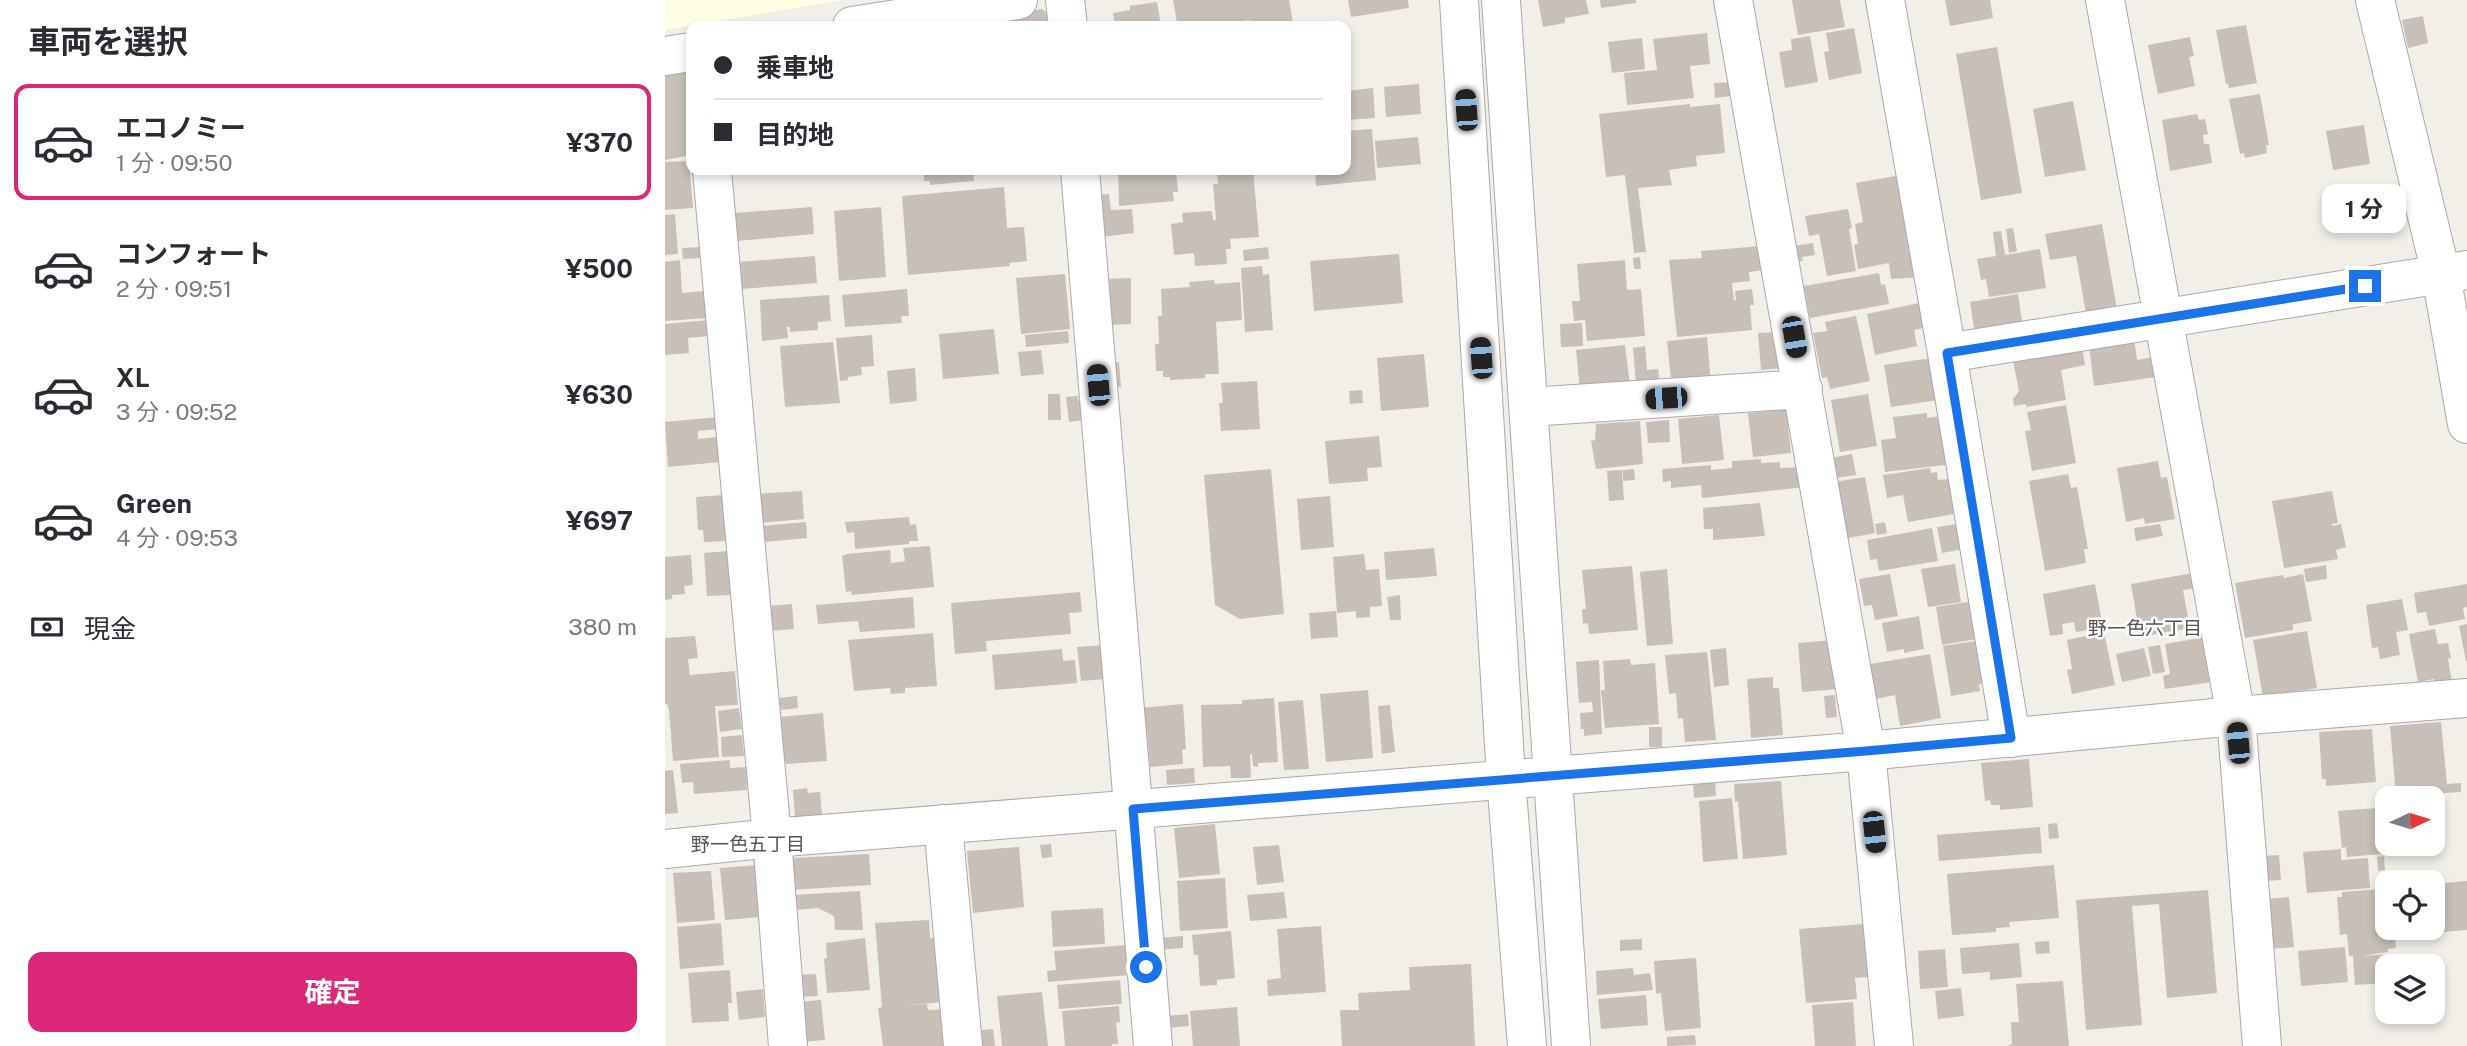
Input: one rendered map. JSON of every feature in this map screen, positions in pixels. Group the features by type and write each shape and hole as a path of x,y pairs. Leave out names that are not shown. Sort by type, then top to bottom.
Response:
{"street":[{"path":"884,21 1018,0"},
{"path":"1065,0 1067,21"},
{"path":"1459,0 1506,778 1527,1046"},
{"path":"1501,0 1555,774 1571,1046"},
{"path":"1733,0 1866,751 1894,1046"},
{"path":"1885,0 2011,738"},
{"path":"2105,0 2236,716 2262,1046"},
{"path":"2375,0 2454,272 2467,424"},
{"path":"665,56 686,53"},
{"path":"712,175 788,1046"},
{"path":"1080,175 1153,1046"},
{"path":"1947,353 2454,272"},
{"path":"1529,407 1803,389"},
{"path":"665,849 1555,774 1866,751 2236,716 2467,698"},
{"path":"943,824 963,1046"}],"shaded area":[{"path":"665,0 842,0 718,21 686,21 686,26 665,30"}],"building":[{"path":"1173,0 1289,0 1293,21 1249,20 1177,21"},
{"path":"1348,0 1408,0 1409,8 1351,17"},
{"path":"1538,0 1586,0 1589,14 1565,18 1565,23 1543,27"},
{"path":"1600,0 1636,0 1636,3 1601,8"},
{"path":"1792,0 1840,0 1845,27 1798,35"},
{"path":"1945,0 1990,0 1993,18 1950,26"},
{"path":"1157,2 1160,21 1114,21 1113,13 1130,10 1130,6"},
{"path":"1042,9 1046,12 1047,21 1011,21 1010,14"},
{"path":"2423,16 2428,43 2408,48 2402,20"},
{"path":"2246,25 2257,83 2229,88 2216,30"},
{"path":"1854,28 1862,73 1829,80 1824,52 1829,51 1826,33"},
{"path":"1707,33 1710,64 1690,66 1694,98 1627,105 1624,73 1657,70 1653,39"},
{"path":"1810,36 1818,82 1785,88 1779,52 1792,50 1791,39"},
{"path":"2190,37 2194,56 2189,57 2195,86 2158,94 2148,45"},
{"path":"1642,38 1645,69 1612,73 1608,42"},
{"path":"1997,47 2022,193 1981,200 1956,54"},
{"path":"686,72 686,156 665,160 665,76"},
{"path":"1737,82 1738,95 1715,98 1714,83"},
{"path":"1419,84 1421,114 1386,117 1384,87"},
{"path":"1373,88 1375,118 1351,120 1351,90"},
{"path":"2260,94 2269,145 2266,145 2267,153 2245,158 2244,153 2240,154 2229,99"},
{"path":"2073,101 2086,170 2045,177 2033,109"},
{"path":"1690,104 1690,107 1720,104 1725,153 1696,156 1697,166 1669,170 1672,185 1638,188 1646,252 1634,253 1625,175 1606,177 1599,114"},
{"path":"2197,114 2199,120 2205,119 2208,134 2203,135 2204,144 2209,144 2212,163 2170,171 2162,120"},
{"path":"2364,125 2370,164 2333,170 2326,131"},
{"path":"1372,129 1376,180 1316,186 1315,175 1351,175 1351,131"},
{"path":"1418,137 1421,164 1377,168 1375,141"},
{"path":"686,161 693,208 665,210 665,162"},
{"path":"1907,174 1924,277 1891,279 1889,263 1858,269 1854,245 1858,244 1855,224 1863,222 1856,183"},
{"path":"923,175 973,175 974,181 930,185 930,181 924,181"},
{"path":"1118,175 1176,175 1178,192 1173,192 1174,201 1119,206"},
{"path":"1217,175 1253,175 1259,237 1230,239 1231,249 1226,249 1227,264 1195,266 1194,253 1174,255 1171,224 1183,222 1182,213 1212,211 1213,220 1216,220 1213,184 1218,184"},
{"path":"1004,187 1007,228 1024,227 1027,261 1009,263 1010,266 908,275 902,196"},
{"path":"1109,194 1111,210 1132,209 1134,233 1100,237 1090,196"},
{"path":"812,207 814,234 737,241 735,213"},
{"path":"881,207 886,277 839,281 834,211"},
{"path":"1848,209 1856,271 1827,276 1819,234 1809,236 1805,216"},
{"path":"675,214 678,254 665,255 665,215"},
{"path":"2102,224 2117,309 2086,314 2076,256 2050,260 2045,234"},
{"path":"2013,228 2017,251 2009,253 2006,229"},
{"path":"2001,231 2005,255 2040,249 2046,288 1989,297 1986,279 1981,280 1977,259 1996,256 1993,232"},
{"path":"1813,243 1815,255 1802,257 1803,261 1796,262 1793,246"},
{"path":"1762,246 1764,270 1749,272 1750,281 1732,283 1734,301 1735,291 1752,289 1752,330 1677,337 1669,260 1702,258 1701,251"},
{"path":"700,247 701,258 683,259 682,248"},
{"path":"1268,247 1269,259 1244,261 1243,250"},
{"path":"1399,254 1403,303 1314,311 1310,261"},
{"path":"815,256 817,283 740,289 738,262"},
{"path":"1640,257 1641,269 1634,269 1633,258"},
{"path":"680,260 682,293 706,291 708,318 665,321 665,262"},
{"path":"1625,260 1627,290 1641,289 1645,336 1587,341 1585,320 1574,321 1572,301 1580,301 1577,264"},
{"path":"1262,266 1263,275 1269,274 1273,330 1245,332 1241,268"},
{"path":"1879,273 1881,285 1885,284 1889,304 1810,318 1804,286"},
{"path":"1065,274 1070,329 1021,334 1016,278"},
{"path":"1131,278 1131,324 1109,325 1105,279"},
{"path":"1214,280 1215,284 1240,282 1242,320 1216,322 1219,374 1205,374 1205,378 1170,380 1170,377 1163,377 1163,371 1156,371 1155,344 1159,344 1161,289 1190,287 1189,282"},
{"path":"907,289 909,316 901,316 902,323 845,327 842,295"},
{"path":"2018,294 2023,328 1975,335 1970,302"},
{"path":"829,295 831,321 818,322 818,330 790,332 790,327 787,327 788,338 762,341 760,300"},
{"path":"1919,303 1923,328 1914,330 1917,346 1875,355 1867,314"},
{"path":"1856,316 1870,381 1830,389 1827,377 1822,378 1813,333 1827,331 1825,322"},
{"path":"709,320 710,336 688,338 689,353 665,355 665,324"},
{"path":"1582,323 1583,346 1561,347 1560,324"},
{"path":"994,329 999,374 943,379 939,334"},
{"path":"1068,331 1069,343 1026,347 1025,335"},
{"path":"1781,332 1783,368 1761,370 1758,333"},
{"path":"872,335 874,366 861,367 862,375 840,381 836,338"},
{"path":"1707,337 1711,385 1672,389 1667,341"},
{"path":"2134,338 2137,360 2153,357 2156,377 2094,386 2089,345"},
{"path":"2081,341 2085,365 2061,370 2066,400 2026,407 2026,404 2014,406 2013,399 2019,391 2013,361"},
{"path":"833,342 840,403 785,407 780,346"},
{"path":"1625,345 1630,386 1580,391 1576,350"},
{"path":"1645,346 1647,370 1658,369 1661,392 1637,394 1633,348"},
{"path":"1041,350 1044,374 1021,376 1018,352"},
{"path":"1424,354 1429,407 1381,411 1377,358"},
{"path":"1931,358 1938,400 1891,407 1884,365"},
{"path":"1119,362 1121,387 1107,388 1105,363"},
{"path":"915,368 917,401 890,404 887,371"},
{"path":"1257,381 1260,429 1221,431 1221,383"},
{"path":"1362,390 1363,403 1350,404 1349,391"},
{"path":"1048,394 1060,394 1061,420 1048,420"},
{"path":"1868,394 1877,446 1840,452 1831,400"},
{"path":"1078,396 1078,401 1083,400 1085,420 1069,422 1066,397"},
{"path":"2066,405 2076,463 2032,471 2025,431 2031,430 2027,412"},
{"path":"1786,409 1791,453 1753,457 1748,413"},
{"path":"1927,413 1927,418 1948,415 1954,464 1885,472 1881,440 1896,438 1893,417"},
{"path":"1719,415 1724,460 1682,464 1678,419"},
{"path":"718,417 719,429 698,431 698,439 717,437 720,462 668,467 665,422"},
{"path":"1669,420 1670,442 1648,443 1646,422"},
{"path":"1640,421 1643,464 1596,469 1591,441 1595,440 1596,424"},
{"path":"1379,436 1382,467 1367,468 1368,481 1329,484 1325,441"},
{"path":"1852,454 1856,475 1836,478 1831,458"},
{"path":"1761,459 1761,463 1780,462 1780,468 1804,467 1805,487 1702,498 1701,485 1671,488 1671,481 1663,482 1662,469 1711,465 1711,470 1732,468 1732,461"},
{"path":"2158,461 2161,478 2167,477 2175,519 2145,524 2144,518 2126,522 2117,468"},
{"path":"1930,468 1931,473 1937,472 1938,480 1948,479 1954,514 1908,522 1903,495 1887,498 1883,475"},
{"path":"1271,469 1284,614 1240,619 1215,605 1204,475"},
{"path":"1634,469 1635,480 1623,481 1623,470"},
{"path":"1622,470 1624,500 1609,501 1607,471"},
{"path":"2068,474 2071,488 2077,487 2088,549 2084,549 2086,563 2045,571 2029,481"},
{"path":"1865,477 1875,533 1844,539 1834,482"},
{"path":"802,491 804,519 759,523 756,494"},
{"path":"2332,491 2338,523 2332,526 2341,524 2346,547 2336,550 2338,559 2284,568 2272,501"},
{"path":"724,495 728,541 704,542 703,530 698,530 696,497"},
{"path":"1330,496 1334,547 1301,550 1297,499"},
{"path":"1760,503 1765,536 1713,540 1713,529 1704,529 1703,508"},
{"path":"909,517 910,525 916,524 918,541 855,549 854,532 847,533 845,522"},
{"path":"806,522 807,538 764,542 762,526"},
{"path":"1885,522 1887,533 1877,535 1875,524"},
{"path":"1965,523 1969,548 1942,553 1937,527"},
{"path":"2160,524 2163,536 2136,541 2134,528"},
{"path":"1932,528 1938,561 1879,571 1877,559 1870,560 1867,540"},
{"path":"930,546 934,587 852,595 851,591 846,592 842,556 890,550 891,563 905,561 903,548"},
{"path":"1434,548 1437,576 1386,580 1384,552"},
{"path":"728,551 731,595 707,596 704,553"},
{"path":"1364,554 1366,570 1379,569 1382,606 1370,607 1370,617 1356,618 1356,611 1337,613 1333,557"},
{"path":"691,555 693,585 684,586 685,594 672,595 672,599 665,600 665,557"},
{"path":"1955,564 1961,602 1928,607 1921,569"},
{"path":"2326,565 2327,579 2306,582 2304,569"},
{"path":"1632,566 1638,630 1589,634 1588,623 1583,624 1582,609 1586,609 1582,570"},
{"path":"1667,569 1673,644 1647,646 1640,572"},
{"path":"2198,572 2201,587 2183,590 2190,628 2140,637 2131,584"},
{"path":"1890,574 1898,616 1875,620 1872,605 1864,606 1859,579"},
{"path":"2303,574 2312,621 2293,624 2293,630 2245,638 2235,583"},
{"path":"2095,584 2103,627 2076,632 2074,622 2062,624 2063,634 2050,636 2043,594"},
{"path":"2467,584 2467,607 2463,608 2465,619 2429,626 2426,612 2417,613 2414,593"},
{"path":"1080,592 1082,612 1069,613 1071,634 986,641 987,651 955,654 951,603"},
{"path":"1400,595 1401,620 1390,620 1387,597"},
{"path":"913,597 915,628 860,632 858,621 818,624 816,605"},
{"path":"2402,599 2408,630 2396,632 2400,655 2380,659 2378,647 2372,648 2366,605"},
{"path":"1973,601 1988,637 1942,645 1936,607"},
{"path":"792,604 794,629 769,631 767,606"},
{"path":"1336,611 1338,637 1311,639 1309,613"},
{"path":"1919,616 1924,649 1904,653 1904,649 1887,652 1882,623"},
{"path":"2467,624 2467,661 2466,661 2459,626"},
{"path":"2435,629 2438,644 2448,643 2452,682 2434,685 2434,679 2418,682 2409,634"},
{"path":"2307,631 2317,688 2263,697 2253,640"},
{"path":"2104,632 2115,685 2072,694 2067,670 2072,669 2067,640"},
{"path":"933,633 937,686 905,688 905,693 891,694 890,688 854,691 848,640"},
{"path":"695,636 698,658 688,659 690,675 735,671 738,705 715,706 719,757 673,761 669,710 665,704 665,638"},
{"path":"2206,637 2212,682 2165,689 2163,676 2170,674 2165,644"},
{"path":"1835,640 1839,689 1802,692 1798,643"},
{"path":"1982,640 1989,683 1979,684 1980,691 1951,696 1943,646"},
{"path":"1103,645 1106,679 1081,681 1077,647"},
{"path":"2160,645 2165,672 2153,674 2148,647"},
{"path":"1726,648 1729,685 1714,687 1710,650"},
{"path":"2144,648 2151,676 2122,682 2116,654"},
{"path":"1062,649 1063,661 1075,660 1077,683 995,690 992,655"},
{"path":"1707,652 1716,740 1685,742 1683,718 1678,719 1676,693 1669,694 1665,655"},
{"path":"1930,654 1941,718 1900,726 1895,695 1876,699 1870,664"},
{"path":"1630,659 1631,665 1655,663 1659,724 1605,728 1601,690 1605,690 1603,661"},
{"path":"1599,660 1602,734 1584,736 1580,713 1593,712 1592,702 1579,703 1576,662"},
{"path":"1773,677 1773,688 1779,688 1783,735 1751,738 1747,679"},
{"path":"1368,690 1373,758 1326,762 1320,694"},
{"path":"1835,695 1837,717 1826,718 1824,696"},
{"path":"797,696 798,708 781,710 779,698"},
{"path":"1274,698 1278,762 1258,763 1258,767 1253,766 1252,754 1250,755 1251,778 1231,778 1230,766 1203,767 1201,705 1242,704 1242,700"},
{"path":"1303,700 1309,769 1284,770 1278,702"},
{"path":"1183,704 1186,749 1182,750 1183,764 1150,767 1147,729 1142,730 1140,708"},
{"path":"1390,705 1395,752 1382,754 1378,706"},
{"path":"739,708 742,729 720,732 718,711"},
{"path":"823,713 827,761 786,764 785,759 782,759 780,717"},
{"path":"2441,722 2447,784 2461,783 2461,792 2445,793 2445,786 2395,786 2390,726"},
{"path":"1649,727 1662,727 1662,747 1649,747"},
{"path":"2372,729 2376,782 2326,786 2326,779 2322,779 2319,732"},
{"path":"742,735 744,756 722,757 721,737"},
{"path":"2029,759 2033,807 2000,810 2000,805 1991,805 1990,800 1985,801 1981,763"},
{"path":"730,760 730,768 746,767 747,790 694,794 693,782 682,783 680,764"},
{"path":"1194,768 1195,783 1167,785 1166,770"},
{"path":"673,770 678,813 665,814 665,771"},
{"path":"1715,781 1716,796 1694,798 1693,783"},
{"path":"1781,781 1787,855 1743,859 1734,784"},
{"path":"807,788 808,793 820,792 822,815 795,817 793,790"},
{"path":"1732,798 1738,859 1703,862 1699,801"},
{"path":"2375,808 2375,855 2347,857 2346,847 2342,848 2338,811"},
{"path":"2057,823 2059,838 2049,839 2048,824"},
{"path":"1215,824 1220,874 1179,878 1174,828"},
{"path":"2040,827 2042,853 1939,861 1937,835"},
{"path":"1051,844 1052,857 1042,858 1040,845"},
{"path":"1279,845 1284,882 1257,885 1253,847"},
{"path":"1019,847 1024,907 973,913 967,851"},
{"path":"2341,849 2341,860 2368,858 2370,888 2307,893 2303,852"},
{"path":"869,854 871,885 788,890 792,858"},
{"path":"2279,855 2281,880 2265,881 2263,856"},
{"path":"2384,856 2385,870 2378,870 2377,857"},
{"path":"757,865 761,917 725,920 720,868"},
{"path":"2054,865 2059,918 2009,922 2010,927 1996,928 1996,932 1952,935 1947,874"},
{"path":"711,871 715,920 677,923 673,873"},
{"path":"1225,878 1228,928 1180,931 1177,881"},
{"path":"2467,881 2467,930 2445,932 2445,883"},
{"path":"2375,889 2375,940 2395,940 2396,948 2388,949 2388,952 2361,956 2375,955 2375,984 2355,985 2353,956 2349,956 2347,934 2340,935 2337,897 2342,897 2342,892"},
{"path":"2208,890 2217,993 2167,998 2159,904 2132,906 2142,1025 2086,1030 2076,900"},
{"path":"860,891 863,930 835,930 834,916 818,908 795,910 793,895"},
{"path":"1284,892 1287,918 1250,921 1247,895"},
{"path":"2289,897 2294,947 2269,949 2265,899"},
{"path":"1103,908 1105,944 1053,947 1051,911"},
{"path":"929,920 930,938 939,937 943,1002 901,1006 927,1004 928,1010 946,1009 947,1046 883,1046 878,1008 882,1007 875,923"},
{"path":"721,923 724,965 680,969 677,927"},
{"path":"1864,924 1868,977 1855,978 1857,999 1806,1003 1799,929"},
{"path":"1321,926 1326,992 1268,996 1267,980 1281,978 1277,929"},
{"path":"1231,931 1235,978 1217,980 1217,985 1200,986 1198,955 1194,955 1192,935"},
{"path":"1183,936 1183,948 1158,950 1157,938"},
{"path":"865,938 870,990 827,993 824,959 827,958 826,943"},
{"path":"1642,939 1642,950 1620,951 1620,940"},
{"path":"2049,941 2050,953 2036,954 2035,942"},
{"path":"2019,943 2022,977 1990,980 1990,972 1962,974 1960,948"},
{"path":"1126,945 1129,975 1048,982 1047,971 1056,970 1054,951"},
{"path":"2345,947 2348,982 2301,986 2298,951"},
{"path":"1945,949 1948,987 1920,989 1918,951"},
{"path":"1696,958 1701,1028 1665,1031 1661,993 1656,994 1654,961"},
{"path":"1471,964 1475,1046 1342,1046 1340,1010 1359,1010 1358,993 1410,990 1409,967"},
{"path":"1633,968 1634,975 1650,973 1653,990 1597,995 1596,971"},
{"path":"730,970 732,1003 728,1003 729,1021 692,1023 688,973"},
{"path":"816,974 818,996 798,997 796,975"},
{"path":"1120,980 1122,1004 1059,1009 1057,985"},
{"path":"2063,981 2069,1046 2007,1046 2012,1044 2011,1022 2019,1022 2016,984"},
{"path":"1961,988 1964,1016 1938,1019 1935,991"},
{"path":"763,989 765,1017 739,1020 736,992"},
{"path":"1042,992 1048,1046 1002,1046 997,996"},
{"path":"1646,995 1648,1025 1601,1029 1598,999"},
{"path":"821,1000 825,1040 802,1042 798,1002"},
{"path":"1853,1002 1856,1046 1815,1046 1812,1005"},
{"path":"1119,1006 1120,1022 1116,1023 1118,1044 1065,1046 1062,1011"},
{"path":"1237,1007 1240,1046 1193,1046 1190,1011"},
{"path":"1188,1014 1189,1026 1167,1028 1166,1016"},
{"path":"993,1029 995,1046 972,1046 971,1031"},
{"path":"1695,1035 1696,1045 1667,1046 1667,1037"}],"district":[{"name":"野一色六丁目","path":"2145,628"},
{"name":"野一色五丁目","path":"748,844"}],"route":[{"path":"1146,967 1133,809 2011,738 1947,353 2365,286"}]}
